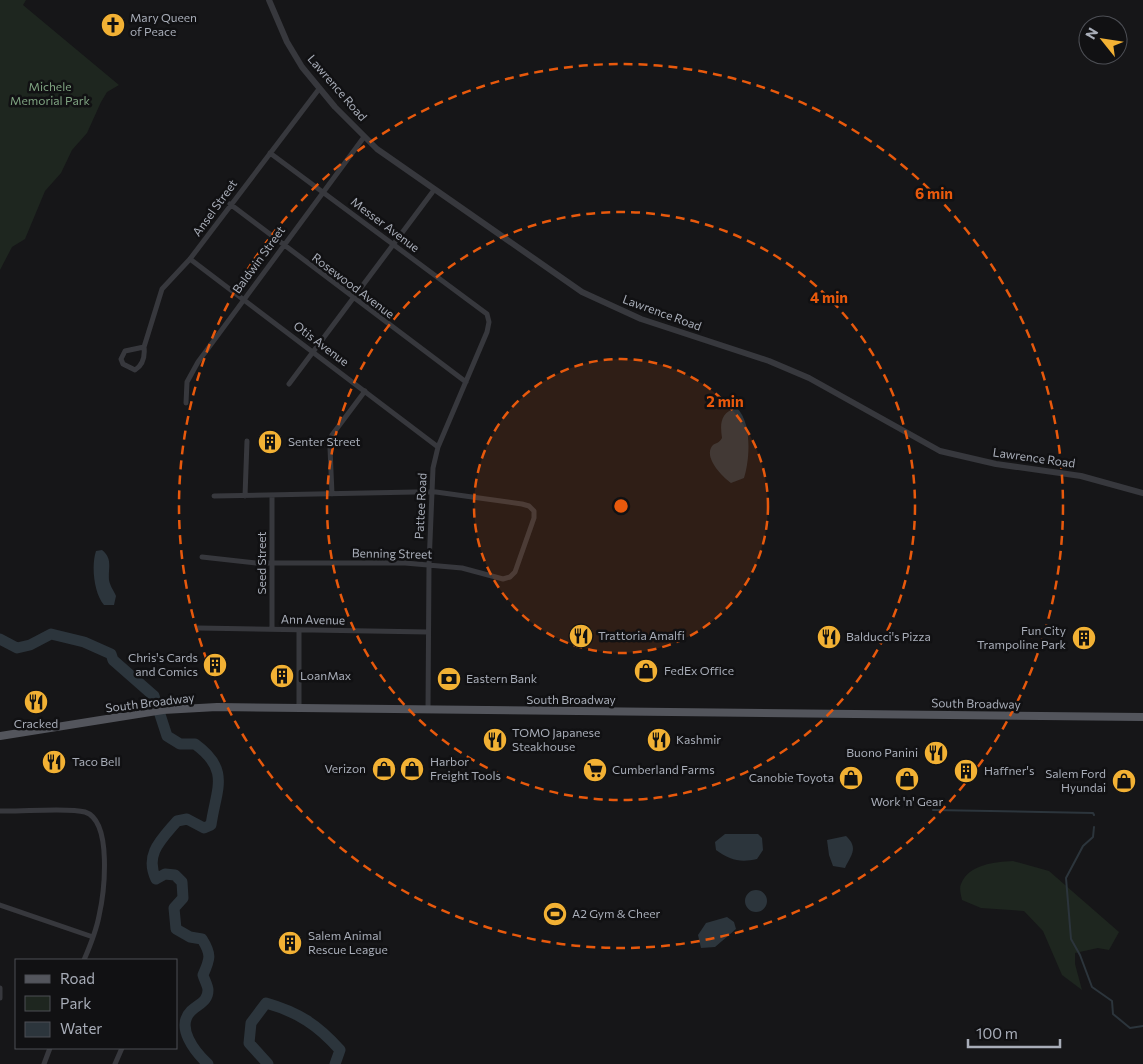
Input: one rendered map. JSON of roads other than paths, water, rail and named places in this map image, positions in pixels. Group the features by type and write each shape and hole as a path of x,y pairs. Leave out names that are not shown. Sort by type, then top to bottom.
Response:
{"main road":[{"name":"South Broadway","path":"0,736 163,710 226,707 428,711 1143,717"}],"street":[{"name":"Lawrence Road","path":"269,0 287,42 302,67 319,89 364,137 389,158 434,190 582,292 641,319 769,361 810,378 940,451 996,464 1082,476 1143,493"},
{"name":"Ansel Street","path":"144,347 126,351 121,360 123,364 135,370 140,366 144,358 144,347 161,292 190,259 319,89"},
{"name":"Baldwin Street","path":"186,403 187,382 191,372 243,298 364,137"},
{"name":"Messer Avenue","path":"270,153 487,314"},
{"path":"289,384 434,190"},
{"name":"Rosewood Avenue","path":"230,204 283,246 466,382"},
{"name":"Otis Avenue","path":"190,259 438,447"},
{"name":"Pattee Road","path":"428,711 429,565 433,468 438,447 487,332 490,322 487,314"},
{"path":"332,494 330,448 332,435 365,391"},
{"path":"245,496 247,441"},
{"path":"214,496 431,492"},
{"name":"Benning Street","path":"202,557 235,562 429,565 462,568 503,579 510,577 518,565 533,525 534,512 529,506 431,492"},
{"name":"Seed Street","path":"272,496 272,629"},
{"name":"Ann Avenue","path":"198,628 428,632"},
{"path":"299,630 299,708"},
{"path":"0,811 77,811 91,815 96,821 104,850 104,879 99,917 84,959"},
{"path":"0,905 93,937"},
{"path":"0,988 0,998"},
{"path":"44,1064 50,1049"},
{"path":"115,1064 122,1049"}],"water":[{"path":"737,408 742,415 747,432 748,461 744,478 731,483 715,466 710,450 722,438 722,419 727,412"},
{"path":"102,550 109,560 109,580 116,596 114,605 104,605 96,587 94,557 96,551"},
{"path":"725,834 758,834 762,838 763,850 757,859 745,861 726,856 716,850 715,842"},
{"path":"846,836 852,844 853,852 845,868 833,866 827,840"},
{"path":"752,890 760,890 767,897 767,905 760,912 752,912 745,905 745,897"},
{"path":"727,917 734,922 736,929 715,947 701,948 698,935 706,923"}],"waterway":[{"path":"0,639 17,648 30,645 51,634 84,642 111,654 113,660 154,696 167,736 180,744 195,744 206,753 213,763 217,772 218,790 211,825 204,828 187,819 177,821 156,847 152,862 156,879 165,874 175,875 182,882 183,898 174,908 176,929 190,937 202,939 209,953 203,975 208,988 208,994 191,1011 185,1024 186,1032 193,1046 208,1064"},
{"path":"933,810 1093,813 1094,815"},
{"path":"1094,827 1093,837 1083,846 1066,878 1071,939 1080,955 1092,987 1112,1001 1113,1014 1130,1028 1143,1026"},
{"path":"268,1064 249,1043 251,1023 266,1003 298,1015 324,1033 340,1050 335,1064"}],"place":[{"name":"Mary Queen of Peace","path":"113,25"},
{"name":"Senter Street","path":"270,442"},
{"name":"Trattoria Amalfi","path":"581,636"},
{"name":"Balducci's Pizza","path":"829,637"},
{"name":"Fun City Trampoline Park","path":"1084,638"},
{"name":"Chris's Cards and Comics","path":"215,665"},
{"name":"FedEx Office","path":"646,671"},
{"name":"LoanMax","path":"282,676"},
{"name":"Eastern Bank","path":"449,679"},
{"name":"Cracked","path":"36,702"},
{"name":"TOMO Japanese Steakhouse","path":"495,740"},
{"name":"Kashmir","path":"659,740"},
{"name":"Buono Panini","path":"936,753"},
{"name":"Taco Bell","path":"54,762"},
{"name":"Verizon","path":"384,769"},
{"name":"Harbor Freight Tools","path":"412,769"},
{"name":"Cumberland Farms","path":"595,770"},
{"name":"Haffner's","path":"966,771"},
{"name":"Canobie Toyota","path":"851,778"},
{"name":"Work 'n' Gear","path":"907,779"},
{"name":"Salem Ford Hyundai","path":"1124,781"},
{"name":"A2 Gym & Cheer","path":"555,914"},
{"name":"Salem Animal Rescue League","path":"290,943"}],"park label":[{"name":"Michele Memorial Park","path":"50,94"}]}
